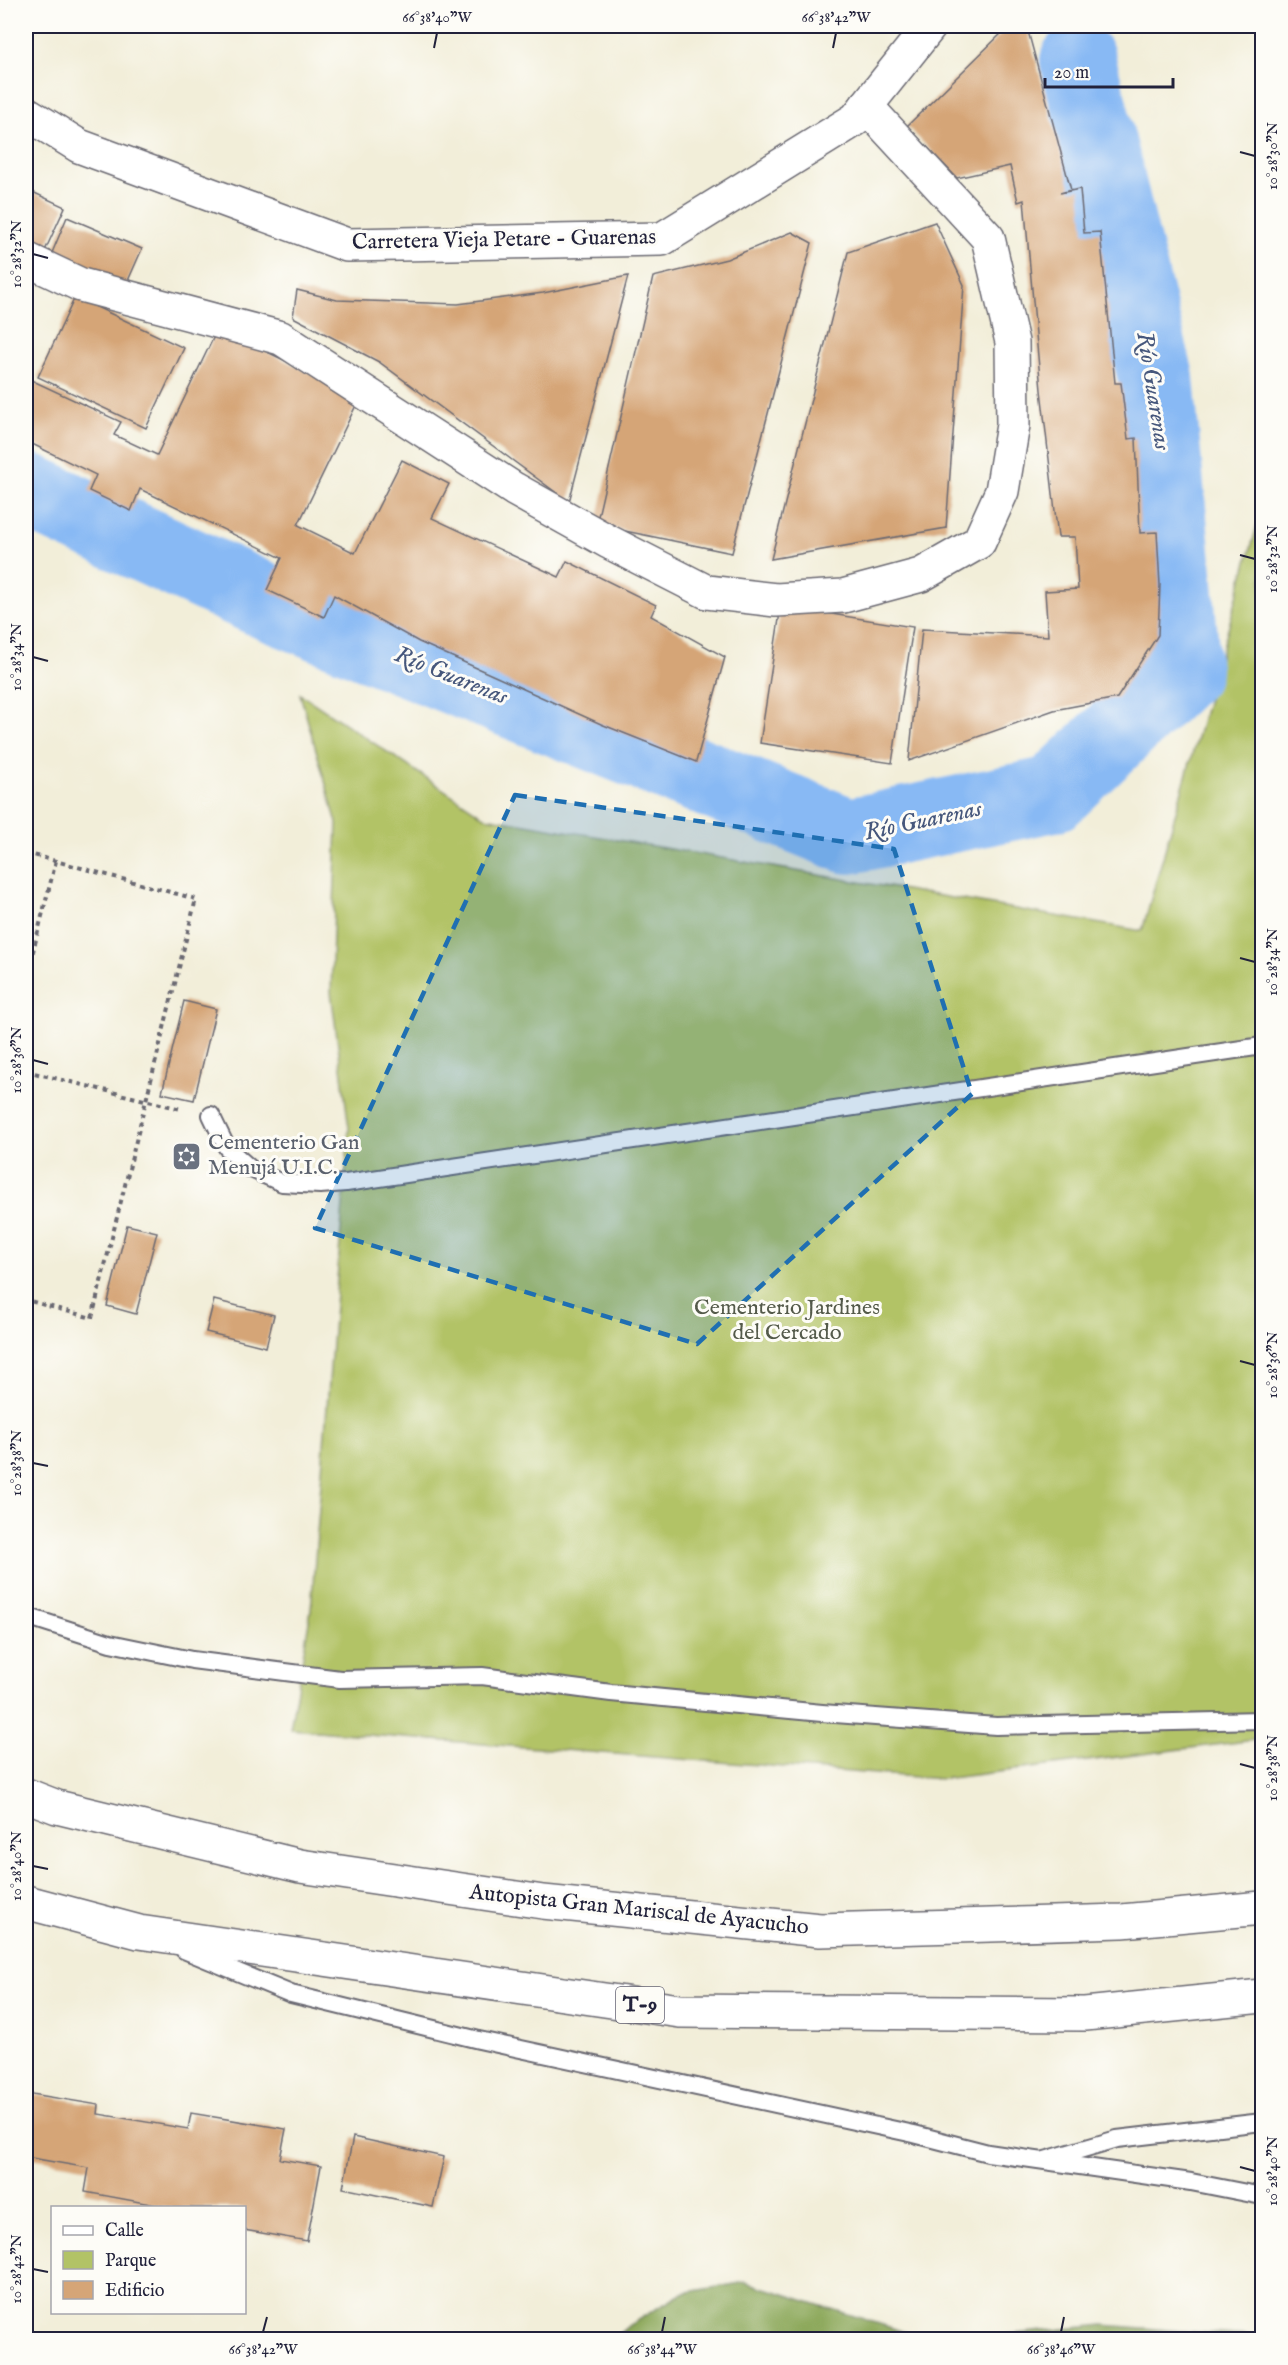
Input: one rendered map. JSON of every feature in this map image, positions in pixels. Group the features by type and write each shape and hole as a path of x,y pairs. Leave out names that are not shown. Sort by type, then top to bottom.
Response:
{"main road":[{"name":"Carretera Vieja Petare - Guarenas","path":"26,113 79,146 347,245 662,239 856,119 930,26"},
{"path":"26,259 81,285 281,338 514,489 609,542 707,592 776,600 843,596 921,575 979,542 1002,491 1013,425 1012,342 988,238 866,106"},
{"name":"Autopista Gran Mariscal de Ayacucho","path":"26,1795 57,1808 300,1866 543,1902 820,1930 1122,1921 1263,1908"},
{"name":"T-9","path":"26,1902 139,1932 680,2011 1085,2014 1263,1996"}],"lane":[{"path":"211,1115 227,1148 251,1169 282,1182 320,1185 346,1183 1263,1046"},
{"path":"26,1616 110,1643 192,1660 340,1679 482,1676 611,1693 822,1713 996,1726 1263,1720"},
{"path":"139,1932 302,1996 490,2043 914,2134 988,2153 1038,2162 1191,2182 1263,2196"},
{"path":"1038,2162 1117,2139 1263,2122"}],"path":[{"path":"26,853 196,899 92,1318 26,1300"},
{"path":"26,980 56,861"},
{"path":"26,1071 211,1115"}],"highlighted area":[{"path":"515,795 894,849 972,1094 697,1344 315,1228"}],"green space":[{"name":"Cementerio Jardines del Cercado","path":"1262,509 1262,1739 942,1779 290,1729 311,1610 349,1128 331,992 337,823 300,694 485,817 1142,931"},
{"path":"746,2282 921,2337 984,2337 1103,2325 1262,2337 1262,2339 613,2339 629,2325 683,2293"}],"building":[{"path":"1009,26 1028,31 1071,190 1060,193 1080,189 1084,233 1100,232 1115,383 1121,383 1128,439 1136,438 1140,533 1157,532 1160,585 1158,635 1117,698 1054,710 909,761 922,629 1048,636 1045,591 1078,589 1075,537 1058,537 1041,390 1024,200 1018,202 1010,166 957,178 907,126"},
{"path":"26,189 65,207 43,255 26,247"},
{"path":"67,217 142,249 123,292 49,260"},
{"path":"935,222 964,285 946,528 771,559 848,252"},
{"path":"792,232 812,243 732,553 596,525 653,277 727,259"},
{"path":"628,276 569,502 379,362 293,317 297,290 337,300 458,304 543,293"},
{"path":"75,297 184,348 146,428 38,377"},
{"path":"218,328 360,397 298,525 355,553 402,460 449,484 432,518 559,577 567,561 656,605 651,616 725,657 696,762 601,724 419,642 334,595 324,617 267,590 282,558 140,489 131,511 89,491 96,475 26,441 26,386 29,379 121,422 114,435 157,455"},
{"path":"781,606 913,627 892,763 760,743"},
{"path":"184,1001 216,1009 194,1100 162,1093"},
{"path":"127,1225 157,1232 136,1314 107,1306"},
{"path":"214,1300 274,1315 266,1347 206,1332"},
{"path":"26,2093 99,2105 98,2114 188,2129 191,2113 286,2129 280,2159 321,2166 307,2241 246,2230 246,2206 161,2206 85,2192 89,2168 26,2157"},
{"path":"353,2137 444,2157 433,2207 343,2188"}],"waterway":[{"path":"1075,26 1078,61"},
{"name":"Río Guarenas","path":"26,490 270,603 849,836 1053,794 1183,670 1156,378 1078,61"}],"place":[{"name":"Cementerio Gan Menujá U.I.C.","path":"187,1156"}]}
